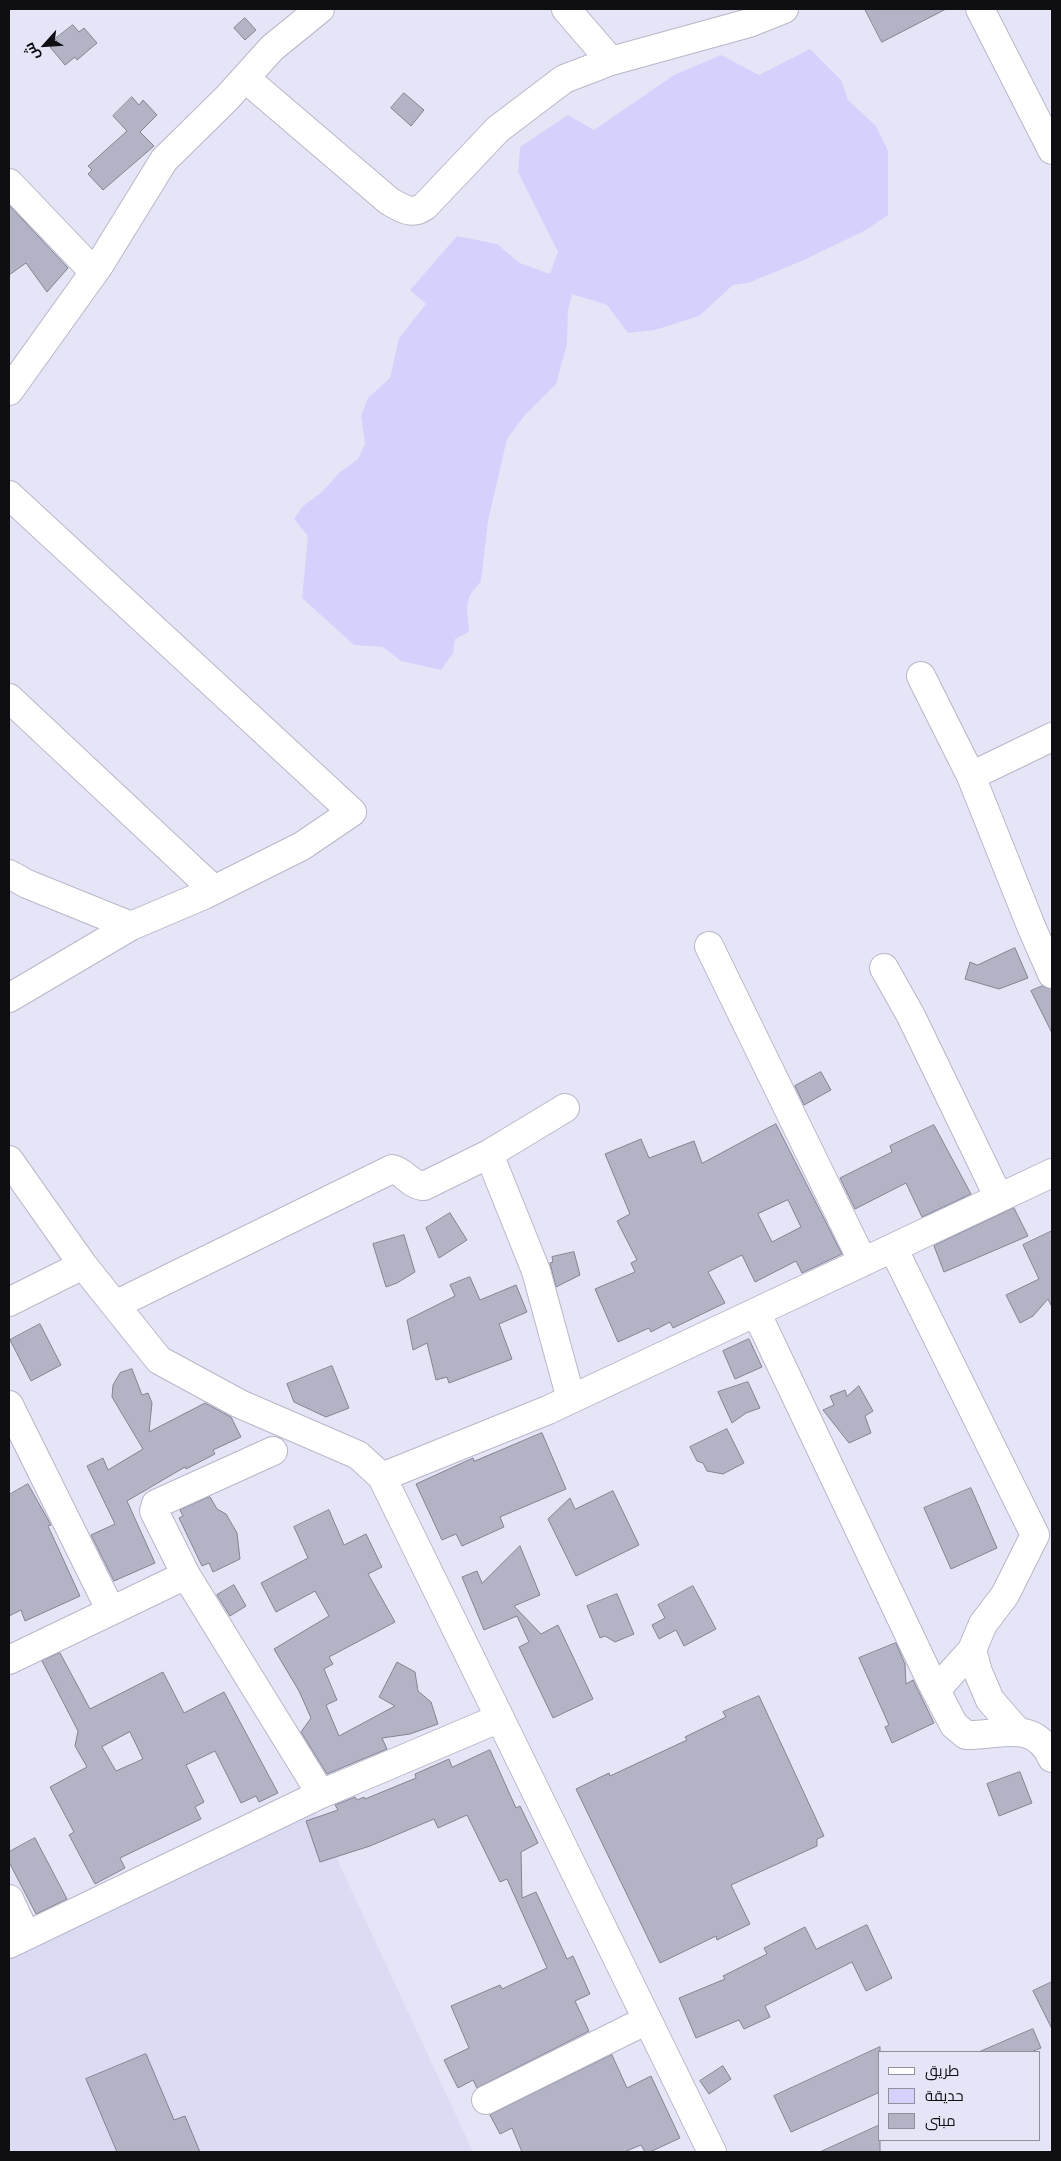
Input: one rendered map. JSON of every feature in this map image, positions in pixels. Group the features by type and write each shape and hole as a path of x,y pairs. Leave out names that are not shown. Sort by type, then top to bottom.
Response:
{"street":[{"path":"9,391 94,272 164,160 272,48 320,9"},
{"path":"566,9 611,61"},
{"path":"245,78 389,201 402,209 416,211 425,206 498,129 555,84 611,61 749,23 784,9"},
{"path":"980,9 1052,150"},
{"path":"9,183 94,272"},
{"path":"9,495 352,812 302,846 214,890 132,926 9,998"},
{"path":"920,676 971,776 1052,974"},
{"path":"9,698 214,890"},
{"path":"971,776 1052,737"},
{"path":"9,874 27,884 132,926"},
{"path":"709,946 863,1262"},
{"path":"884,968 911,1016 999,1198"},
{"path":"115,1305 392,1169 421,1186 489,1154 565,1108"},
{"path":"489,1154 536,1271 571,1399"},
{"path":"9,1160 84,1266 160,1360 240,1404 358,1455 382,1477 712,2152"},
{"path":"382,1477 571,1399 1052,1173"},
{"path":"893,1248 1035,1534 1005,1594 983,1624 972,1650 936,1690"},
{"path":"9,1302 84,1266"},
{"path":"756,1312 954,1725 966,1736 987,1736 1017,1731 1032,1733 1048,1747 1052,1758"},
{"path":"9,1405 111,1611"},
{"path":"272,1451 156,1504 154,1511 186,1575 321,1794"},
{"path":"9,1660 186,1575"},
{"path":"972,1650 978,1672 990,1700 1017,1731"},
{"path":"9,1899 18,1939 321,1794 500,1718"},
{"path":"486,2100 648,2020"}],"shaded area":[{"path":"312,1805 473,2152 9,2152 9,1949"}],"green space":[{"path":"810,49 841,80 848,100 876,126 888,151 888,215 866,230 804,260 748,283 733,285 699,316 655,330 628,333 607,305 572,294 568,311 567,344 556,384 524,416 507,439 488,521 481,581 470,595 467,606 469,632 455,639 453,653 441,670 401,661 383,647 354,645 302,598 308,536 294,519 302,507 322,492 339,473 358,459 365,444 361,416 368,398 390,378 399,338 426,304 410,290 457,236 497,244 520,263 550,274 558,252 518,172 520,147 568,115 594,130 674,75 721,55 759,75"}],"building":[{"path":"865,9 946,9 882,42"},
{"path":"245,18 256,30 245,40 234,28"},
{"path":"73,25 79,32 84,28 97,43 77,60 75,57 65,65 50,47 57,41 55,39"},
{"path":"404,93 424,110 411,126 391,108"},
{"path":"132,97 139,105 143,100 157,115 140,132 154,146 103,190 88,174 92,170 88,166 127,131 113,116"},
{"path":"9,205 68,268 47,292 26,263 9,275"},
{"path":"1015,948 1028,978 999,989 965,979 970,962 977,965"},
{"path":"1042,986 1052,989 1052,1033 1031,991"},
{"path":"821,1072 831,1090 804,1105 795,1086"},
{"path":"776,1124 842,1254 802,1273 796,1261 755,1282 742,1255 708,1272 725,1303 673,1328 670,1322 651,1332 649,1328 618,1342 595,1289 635,1272 631,1263 637,1260 617,1221 630,1214 605,1154 641,1139 649,1158 694,1141 702,1163","holes":["788,1200 801,1227 772,1242 758,1214"]},
{"path":"934,1125 971,1194 922,1217 906,1183 855,1209 840,1178 892,1152 890,1146"},
{"path":"1014,1208 1028,1236 944,1272 934,1246"},
{"path":"450,1213 467,1240 439,1258 426,1228"},
{"path":"1052,1231 1052,1307 1048,1299 1033,1316 1020,1323 1006,1295 1039,1279 1023,1245"},
{"path":"404,1235 415,1272 397,1283 386,1287 373,1244"},
{"path":"574,1252 580,1275 556,1287 550,1263 553,1262 552,1257"},
{"path":"470,1277 480,1300 516,1285 527,1312 499,1324 512,1359 449,1383 447,1377 436,1380 427,1343 413,1350 407,1320 455,1296 450,1285"},
{"path":"40,1324 61,1365 31,1381 10,1340"},
{"path":"749,1339 762,1367 735,1379 723,1351"},
{"path":"332,1366 349,1408 326,1417 294,1402 287,1384"},
{"path":"132,1369 142,1395 148,1393 152,1403 149,1432 205,1403 231,1417 241,1437 213,1450 215,1454 186,1469 185,1467 127,1501 155,1563 114,1581 91,1535 115,1524 87,1466 103,1458 108,1470 143,1449 112,1397 113,1385 120,1373"},
{"path":"748,1382 760,1408 746,1413 732,1423 718,1392"},
{"path":"859,1386 873,1411 865,1416 871,1433 849,1443 823,1410 834,1405 830,1396 845,1390 847,1396"},
{"path":"727,1429 744,1463 723,1474 707,1471 703,1463 697,1461 690,1447"},
{"path":"542,1433 566,1489 500,1517 504,1527 462,1546 456,1534 442,1540 416,1484 473,1458 474,1461"},
{"path":"28,1484 51,1525 48,1526 80,1596 25,1621 21,1610 9,1616 9,1495"},
{"path":"971,1488 997,1548 951,1569 924,1508"},
{"path":"613,1491 639,1545 576,1576 548,1519 570,1498 575,1509"},
{"path":"210,1497 217,1509 226,1514 237,1533 240,1559 213,1572 209,1563 202,1566 179,1518 183,1516 180,1510"},
{"path":"329,1510 344,1545 366,1534 382,1567 368,1574 395,1622 329,1657 333,1664 324,1669 337,1700 326,1705 339,1736 395,1706 379,1697 397,1662 415,1672 418,1691 431,1702 438,1724 410,1734 382,1738 387,1749 327,1774 301,1732 311,1718 299,1691 274,1649 329,1616 315,1591 276,1612 261,1583 308,1558 294,1527"},
{"path":"520,1546 540,1595 514,1606 541,1634 558,1625 593,1699 553,1718 519,1647 529,1642 517,1616 484,1630 462,1577 477,1571 482,1583"},
{"path":"234,1585 246,1606 230,1616 217,1595"},
{"path":"693,1586 716,1629 684,1646 676,1630 659,1639 652,1625 665,1618 658,1605"},
{"path":"617,1594 634,1634 615,1642 605,1636 600,1638 587,1606"},
{"path":"896,1643 905,1664 906,1684 913,1680 934,1723 892,1743 885,1727 889,1725 859,1658"},
{"path":"60,1653 90,1709 163,1672 184,1713 224,1692 278,1793 259,1802 256,1796 241,1803 215,1751 186,1765 204,1802 195,1807 201,1819 120,1858 125,1868 95,1884 69,1835 74,1832 50,1787 87,1767 75,1746 78,1731 42,1661","holes":["130,1732 143,1759 116,1771 102,1747"]},
{"path":"759,1696 824,1836 817,1839 817,1846 731,1885 750,1924 717,1940 716,1936 660,1963 576,1789 609,1773 610,1776 687,1740 685,1737 726,1717 723,1712"},
{"path":"490,1750 516,1808 520,1806 538,1843 521,1852 522,1898 536,1892 567,1959 573,1956 590,1994 575,2001 589,2031 477,2088 473,2080 458,2088 444,2060 469,2048 451,2006 500,1985 502,1989 547,1968 507,1879 500,1882 467,1815 438,1828 434,1819 370,1846 320,1862 306,1821 338,1810 335,1805 355,1797 357,1800 364,1797 365,1799 416,1778 415,1774 449,1759 452,1767"},
{"path":"1020,1772 1032,1803 999,1816 987,1784"},
{"path":"35,1838 67,1899 36,1914 9,1862 9,1852"},
{"path":"867,1925 892,1978 866,1991 852,1962 765,2006 770,2017 744,2029 739,2020 696,2038 679,1998 725,1979 723,1976 767,1954 764,1948 805,1927 816,1949"},
{"path":"1052,1982 1052,2029 1033,1991"},
{"path":"1033,2029 1041,2048 1034,2051 981,2051"},
{"path":"880,2047 880,2051 878,2051 878,2093 791,2132 774,2096"},
{"path":"146,2054 174,2120 185,2116 200,2152 117,2152 86,2079"},
{"path":"612,2055 627,2088 651,2076 680,2138 650,2152 645,2152 641,2145 624,2152 522,2152 512,2128 500,2134 490,2115"},
{"path":"723,2066 731,2079 709,2094 700,2081"},
{"path":"878,2126 880,2152 820,2152"}]}
